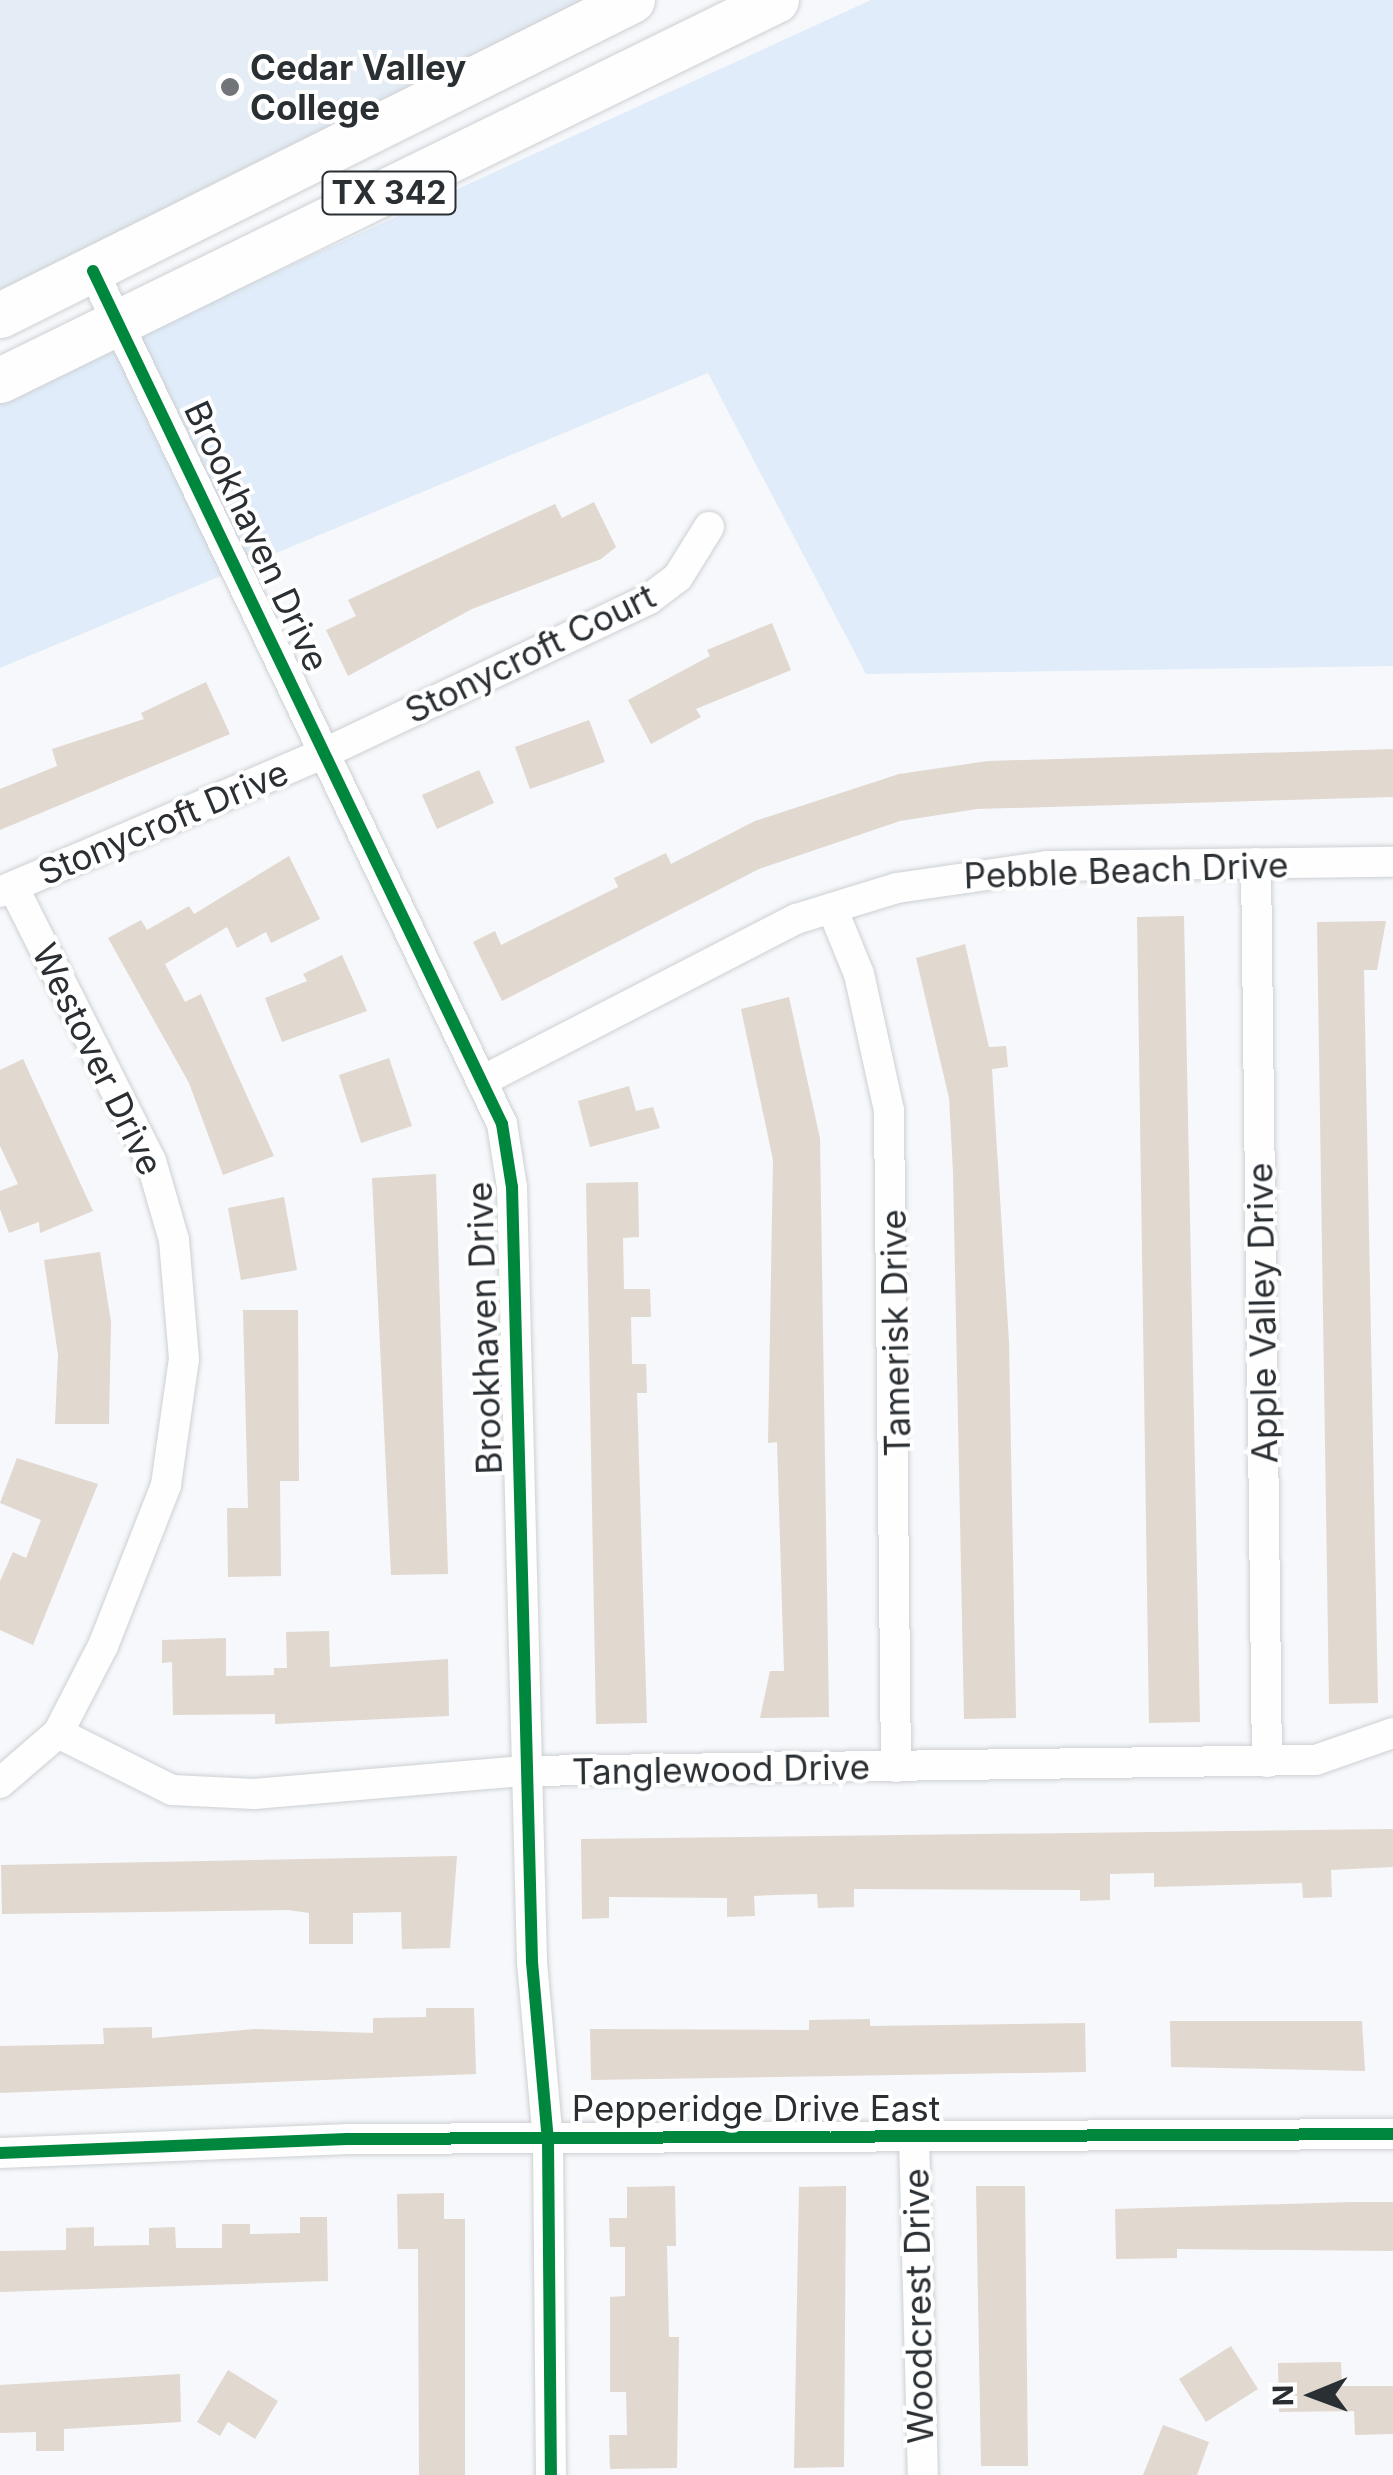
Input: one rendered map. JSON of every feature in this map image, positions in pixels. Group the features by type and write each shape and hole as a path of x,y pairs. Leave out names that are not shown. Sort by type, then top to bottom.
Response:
{"main road":[{"name":"TX 342","path":"0,315 93,272 632,0"},
{"name":"TX 342","path":"0,380 124,326 776,0"}],"street":[{"name":"Brookhaven Drive","path":"93,272 124,326 502,1124 512,1187 524,1771 548,2140 551,2475"},
{"name":"Stonycroft Court","path":"327,752 649,599 678,577 709,527"},
{"name":"Stonycroft Drive","path":"6,889 327,752"},
{"name":"Pebble Beach Drive","path":"484,1080 832,908 967,874 1393,862"},
{"name":"Apple Valley Drive","path":"1256,863 1268,1762"},
{"name":"Westover Drive","path":"0,1783 58,1733 154,1528 178,1437 183,1318 174,1240 146,1148 6,889"},
{"name":"Tamerisk Drive","path":"832,908 859,974 889,1110 896,1767"},
{"name":"Tanglewood Drive","path":"58,1733 172,1790 254,1794 524,1771 1316,1760 1393,1734"},
{"name":"Pepperidge Drive East","path":"0,2153 548,2140 1393,2134"},
{"name":"Woodcrest Drive","path":"914,2137 922,2475"}],"shaded area":[{"name":"Cedar Valley College","path":"0,0 632,0 0,306"},
{"path":"871,0 1393,0 1393,666 866,674 708,373 0,668 0,398"}],"building":[{"path":"594,502 616,547 601,559 472,609 348,676 326,630 356,616 348,600 555,504 562,518"},
{"path":"772,623 791,670 696,709 701,717 651,744 628,700 710,656 707,650"},
{"path":"206,682 230,734 0,830 0,789 57,766 52,749 144,719 141,713"},
{"path":"589,720 605,762 530,789 515,747"},
{"path":"1393,749 1393,797 977,809 900,821 759,869 502,1001 473,942 495,931 501,945 618,887 614,878 666,853 671,864 755,821 899,774 988,761"},
{"path":"479,770 494,803 437,829 422,795"},
{"path":"289,856 320,919 271,943 266,932 237,948 227,927 165,964 185,1002 201,994 274,1156 223,1175 189,1083 108,938 141,920 147,930 189,906 194,914"},
{"path":"1184,916 1200,1722 1149,1723 1137,917"},
{"path":"1386,921 1377,970 1364,970 1378,1703 1329,1704 1317,922"},
{"path":"965,944 989,1047 1006,1046 1008,1067 992,1069 1009,1342 1016,1718 964,1719 949,1098 916,958"},
{"path":"342,955 367,1011 282,1042 265,998 307,981 303,974"},
{"path":"789,997 820,1138 829,1717 760,1718 770,1671 784,1671 777,1442 768,1443 773,1160 741,1009"},
{"path":"389,1058 412,1126 361,1143 339,1075"},
{"path":"23,1059 93,1211 40,1233 39,1222 9,1233 0,1209 0,1191 18,1184 0,1146 0,1070"},
{"path":"629,1086 636,1111 653,1107 660,1128 590,1147 578,1101"},
{"path":"436,1174 448,1574 391,1575 372,1178"},
{"path":"638,1182 639,1237 623,1238 624,1289 650,1289 651,1317 631,1317 632,1364 646,1364 647,1393 637,1393 647,1723 596,1724 586,1183"},
{"path":"284,1197 297,1270 241,1280 228,1208"},
{"path":"100,1252 111,1322 109,1424 55,1424 58,1355 44,1260"},
{"path":"243,1310 298,1310 299,1481 280,1481 281,1576 228,1577 227,1508 248,1508"},
{"path":"17,1458 98,1484 33,1645 0,1630 0,1581 13,1552 26,1558 41,1520 0,1503"},
{"path":"329,1631 330,1667 448,1659 449,1716 275,1724 275,1714 173,1715 172,1662 162,1663 162,1640 226,1638 226,1676 274,1675 274,1668 287,1668 286,1632"},
{"path":"1393,1829 1393,1867 1331,1870 1332,1897 1303,1898 1302,1883 1154,1887 1154,1873 1110,1874 1110,1900 1080,1901 1080,1890 854,1889 854,1907 818,1908 817,1894 754,1896 755,1916 727,1917 727,1898 609,1897 609,1918 582,1919 581,1839"},
{"path":"457,1856 450,1948 402,1949 401,1912 353,1913 353,1944 309,1944 309,1913 288,1910 2,1914 1,1865"},
{"path":"426,2008 474,2008 476,2074 0,2093 0,2046 104,2044 103,2028 152,2027 152,2038 255,2029 373,2033 373,2018 426,2017"},
{"path":"870,2019 870,2026 1085,2023 1086,2072 591,2080 590,2029 809,2030 809,2020"},
{"path":"1170,2021 1362,2021 1365,2071 1171,2067"},
{"path":"675,2186 676,2246 667,2246 669,2337 679,2337 677,2468 610,2469 609,2435 627,2435 626,2392 610,2392 610,2297 625,2296 625,2247 610,2247 609,2218 627,2218 627,2187"},
{"path":"846,2186 844,2467 794,2468 799,2187"},
{"path":"976,2186 1025,2186 1028,2466 981,2466"},
{"path":"444,2193 444,2219 465,2219 465,2475 419,2475 418,2249 398,2249 397,2194"},
{"path":"1393,2202 1393,2251 1177,2249 1177,2258 1116,2259 1115,2209"},
{"path":"300,2217 327,2217 328,2281 0,2292 0,2251 66,2250 66,2228 94,2227 94,2246 149,2245 149,2228 175,2227 176,2248 222,2248 222,2224 250,2224 250,2234 300,2233"},
{"path":"1231,2346 1258,2389 1206,2422 1179,2379"},
{"path":"1341,2362 1342,2386 1393,2386 1393,2434 1355,2435 1354,2411 1279,2412 1278,2363"},
{"path":"228,2370 278,2401 255,2439 228,2422 220,2436 197,2422"},
{"path":"180,2374 181,2422 64,2429 64,2451 36,2451 36,2432 0,2433 0,2385"},
{"path":"1163,2425 1209,2442 1197,2475 1143,2475"}],"cycle path":[{"path":"93,271 502,1124 512,1187 532,1962 548,2140 551,2475"},
{"path":"0,2153 347,2139 1393,2134"}],"place":[{"name":"Cedar Valley College","path":"230,87"}]}
